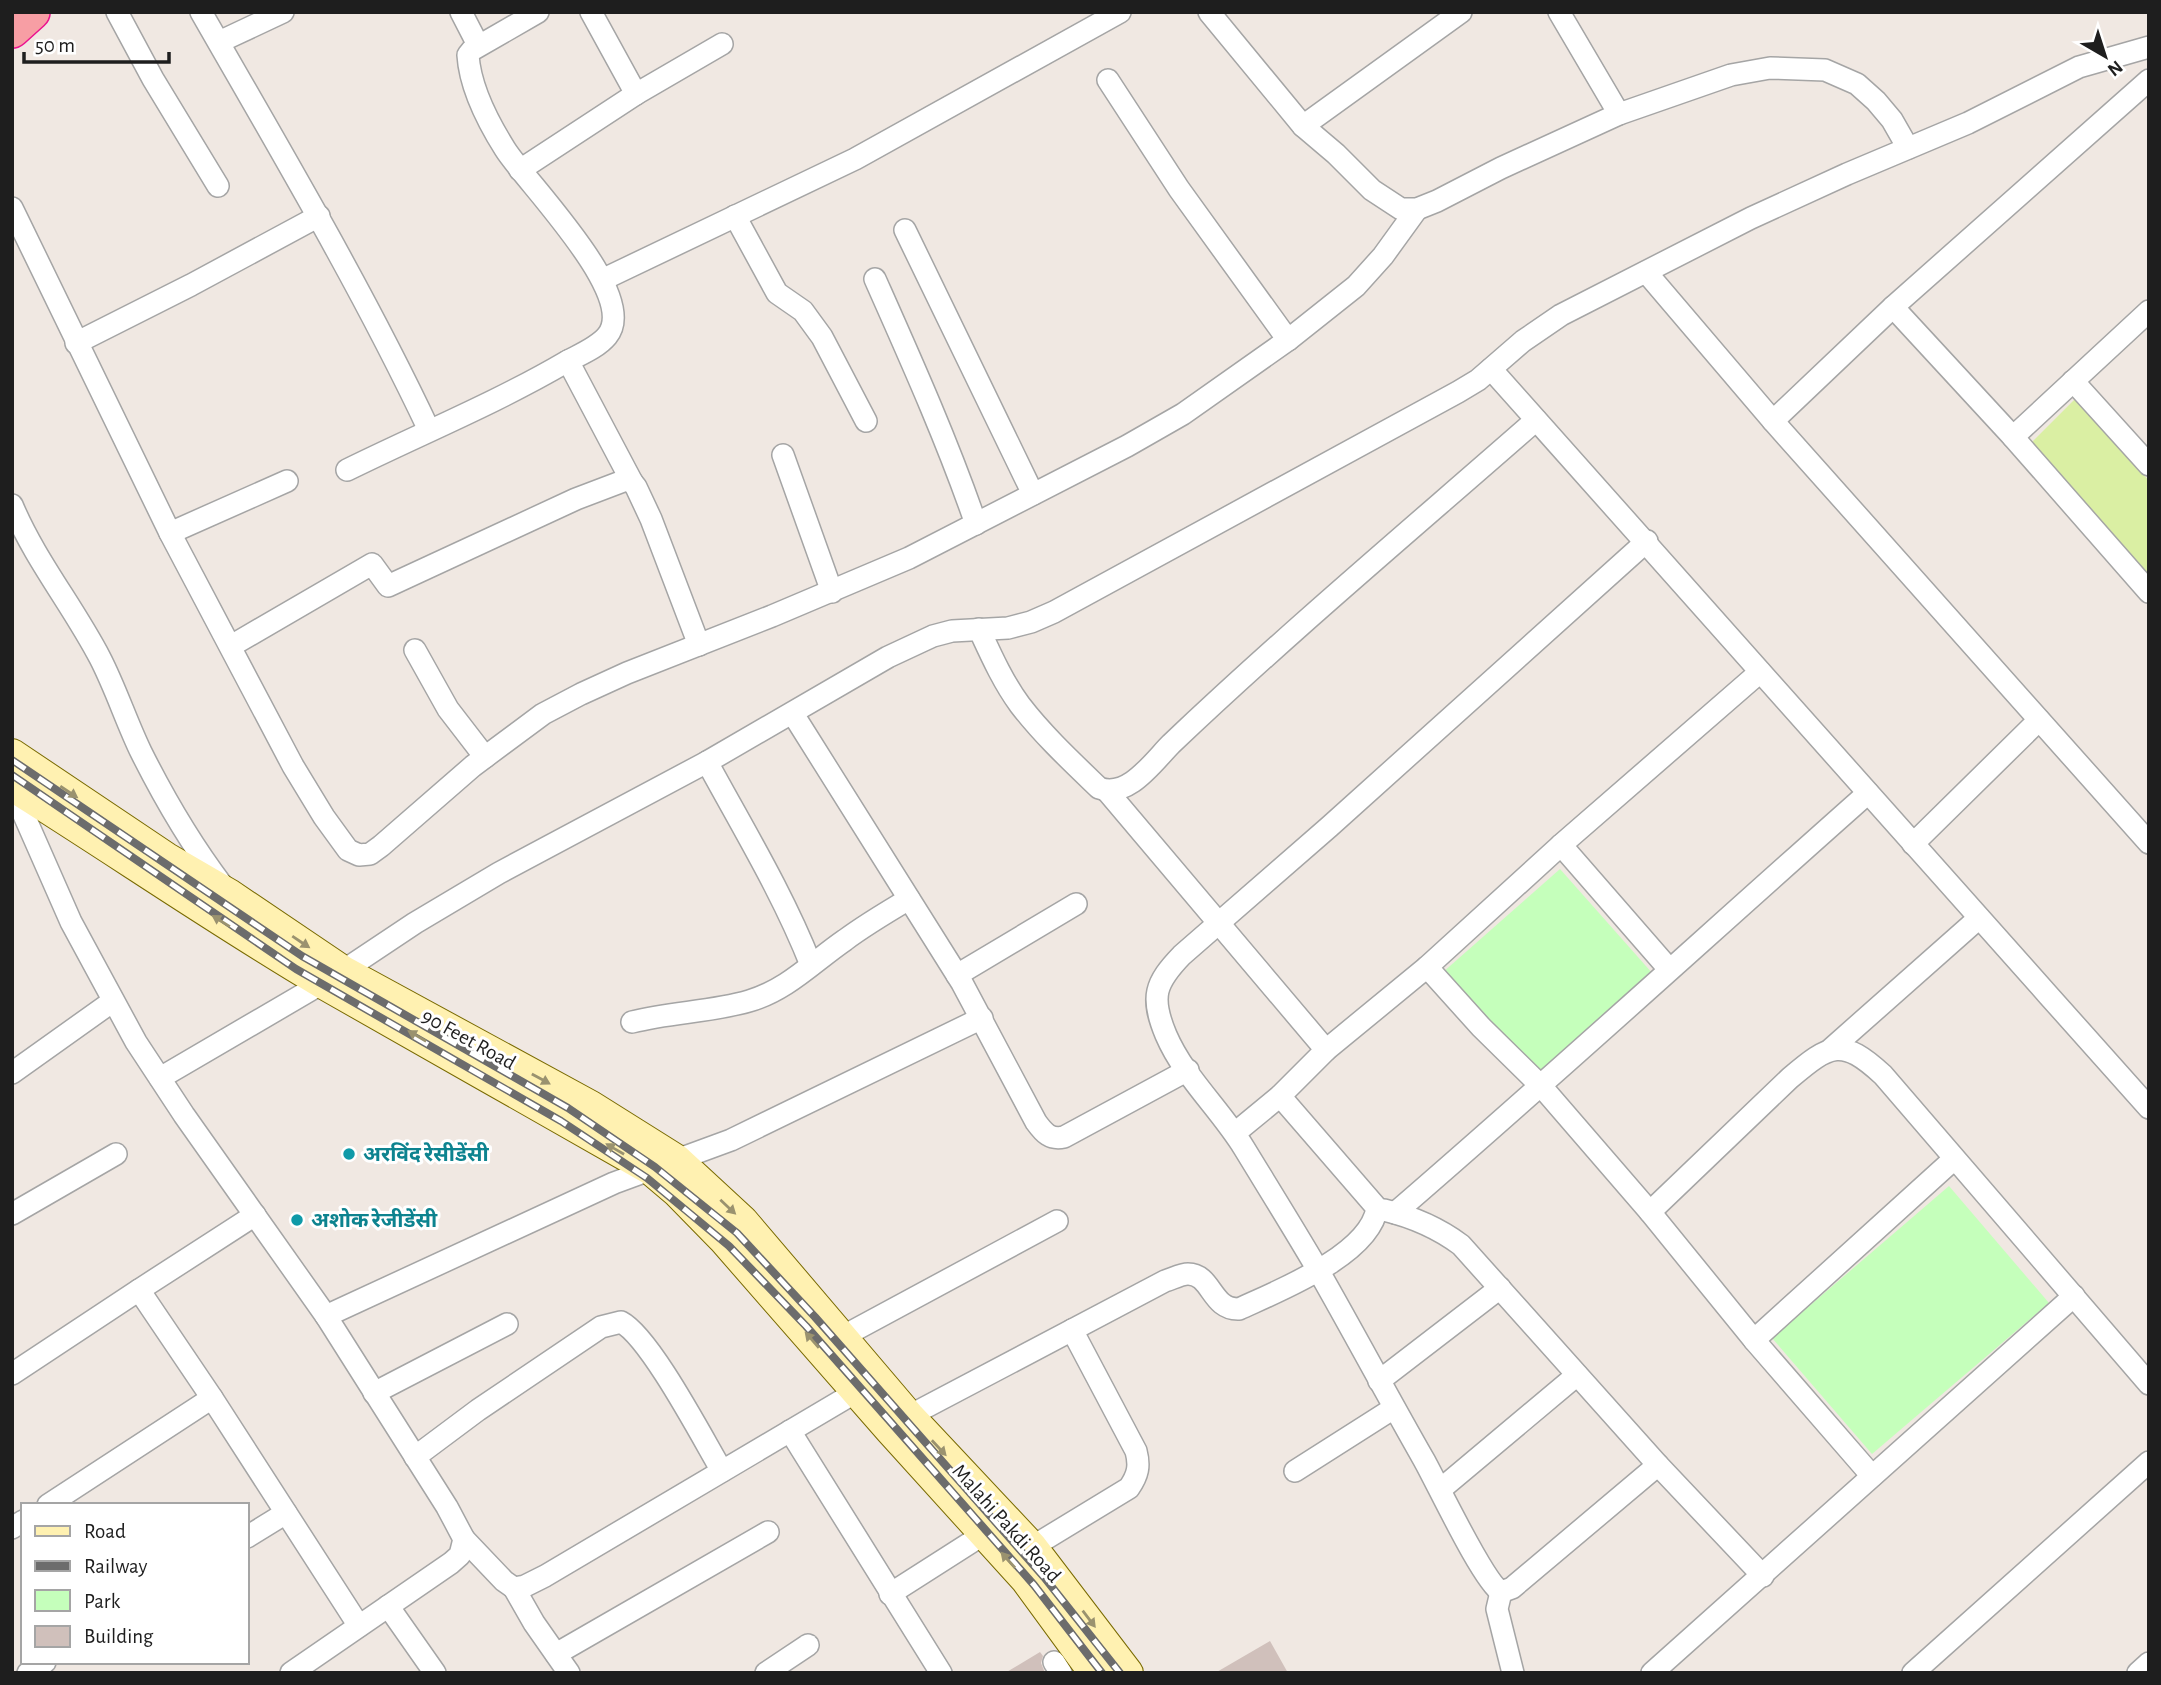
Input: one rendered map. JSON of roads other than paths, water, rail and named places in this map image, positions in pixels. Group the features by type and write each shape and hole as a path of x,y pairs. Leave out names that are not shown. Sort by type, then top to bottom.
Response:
{"highway":[{"path":"12,30 32,12"}],"main road":[{"name":"90 Feet Road","path":"12,754 167,858 229,894 332,977"},
{"name":"90 Feet Road","path":"12,787 218,919 591,1106 664,1165 743,1221 840,1338 867,1386"},
{"name":"90 Feet Road","path":"664,1165 677,1192 867,1386"},
{"name":"Malahi Pakdi Road","path":"867,1386 909,1416 967,1497 984,1534 1026,1580 1094,1673"},
{"name":"Malahi Pakdi Road","path":"867,1386 967,1497 1032,1547 1128,1673"}],"street":[{"path":"201,12 319,216 393,354 429,430"},
{"path":"219,42 283,12"},
{"path":"461,12 478,45"},
{"path":"346,470 531,382 607,336 612,324 604,279 561,218 520,170 491,123 470,72 468,55 478,45 538,12"},
{"path":"591,12 636,94"},
{"path":"604,279 898,136 1120,12"},
{"path":"1209,12 1303,126 1372,190 1401,209 1417,209 1437,201 1501,168 1619,114 1731,75 1770,68 1825,70 1857,84 1892,120 1908,148"},
{"path":"1303,126 1461,12"},
{"path":"1559,12 1619,114"},
{"path":"117,13 153,79 218,186"},
{"path":"520,170 636,94 722,44"},
{"path":"160,1078 332,977 499,873 707,762 912,645 952,631 1008,628 1054,612 1458,392 1491,369 1522,341 1560,315 1782,204 1968,123 2079,67 2149,47"},
{"path":"1108,80 1179,189 1288,340"},
{"path":"1773,421 1893,307 2149,80"},
{"path":"12,208 170,533 293,765 324,817 348,850 359,855 370,853 381,846 485,757 542,714 581,694 909,558 1183,414 1288,340 1356,286 1383,256 1417,209"},
{"path":"76,343 182,290 319,216"},
{"path":"735,216 778,293 803,311 822,337 866,421"},
{"path":"905,230 1033,494"},
{"path":"1646,272 1773,421 2149,843"},
{"path":"875,279 938,421 976,524"},
{"path":"1893,307 2013,437 2149,592"},
{"path":"2013,437 2149,311"},
{"path":"568,361 651,519 699,645"},
{"path":"1491,369 1647,541 1760,672 2149,1108"},
{"path":"2073,381 2149,465"},
{"path":"1107,791 1125,787 1209,709 1536,420"},
{"path":"782,455 832,592"},
{"path":"231,646 372,564 388,586 607,486 626,480 632,482"},
{"path":"170,533 287,481"},
{"path":"12,505 32,547 100,658 141,752 159,785 201,858 229,894"},
{"path":"1501,1592 1492,1585 1482,1568 1441,1489 1318,1270 1235,1133 1188,1070 1166,1035 1156,990 1164,973 1647,541"},
{"path":"979,629 999,671 1020,705 1080,770 1099,788 1107,791 1326,1050"},
{"path":"415,650 448,709 485,757"},
{"path":"1235,1133 1280,1096 1326,1050 1427,967 1561,845 1760,672"},
{"path":"793,713 957,975 1036,1122 1048,1136 1056,1139 1064,1137 1188,1070"},
{"path":"1913,844 2039,720"},
{"path":"707,762 750,836 792,917 811,965"},
{"path":"12,787 71,922 113,1001 160,1078 326,1316 447,1507 464,1539 514,1588 569,1673"},
{"path":"909,1416 1179,1276 1188,1274 1197,1277 1228,1309 1239,1309 1318,1270 1358,1242 1375,1218 1542,1087 1868,793"},
{"path":"1561,845 1669,970"},
{"path":"632,1022 750,1001 784,986 844,940 909,899"},
{"path":"957,975 1076,904"},
{"path":"1650,1212 1790,1078 1812,1059 1831,1049 1979,918"},
{"path":"1427,967 1481,1027 1542,1087 1872,1476"},
{"path":"12,1073 113,1001"},
{"path":"326,1316 614,1183 731,1140 982,1018"},
{"path":"1831,1049 1848,1049 1864,1057 1883,1075 2149,1384"},
{"path":"1280,1096 1386,1210 1441,1229 1461,1245 1658,1465 1763,1576"},
{"path":"12,1214 116,1154"},
{"path":"1754,1340 1954,1159"},
{"path":"12,1374 255,1215"},
{"path":"840,1338 1057,1221"},
{"path":"1379,1381 1500,1288"},
{"path":"139,1290 359,1626"},
{"path":"1652,1673 2074,1296"},
{"path":"415,1457 478,1410 601,1327 621,1322 630,1326 639,1336 722,1471"},
{"path":"374,1393 507,1324"},
{"path":"1032,1547 1129,1488 1136,1478 1139,1464 1136,1451 1072,1330"},
{"path":"1441,1489 1577,1375"},
{"path":"514,1588 537,1581 867,1386"},
{"path":"51,1503 212,1398"},
{"path":"1295,1471 1394,1408"},
{"path":"790,1431 942,1673"},
{"path":"1913,1673 2149,1462"},
{"path":"1501,1592 1512,1588 1658,1465"},
{"path":"248,1536 286,1513"},
{"path":"556,1654 768,1532"},
{"path":"890,1594 984,1534"},
{"path":"291,1673 451,1563 460,1555 464,1539"},
{"path":"1501,1592 1497,1609 1513,1673"},
{"path":"388,1606 435,1673"},
{"path":"766,1673 808,1646"},
{"path":"2138,1673 2149,1664"}],"railway":[{"path":"12,760 302,956 568,1108 655,1167 737,1233 815,1317 1044,1577 1120,1673"},
{"path":"12,775 296,969 561,1121 647,1178 729,1246 806,1326 1034,1585 1102,1673"}],"place":[{"name":"अरविंद रेसीडेंसी","path":"349,1154"},
{"name":"अशोक रेजीडेंसी","path":"297,1220"}]}
